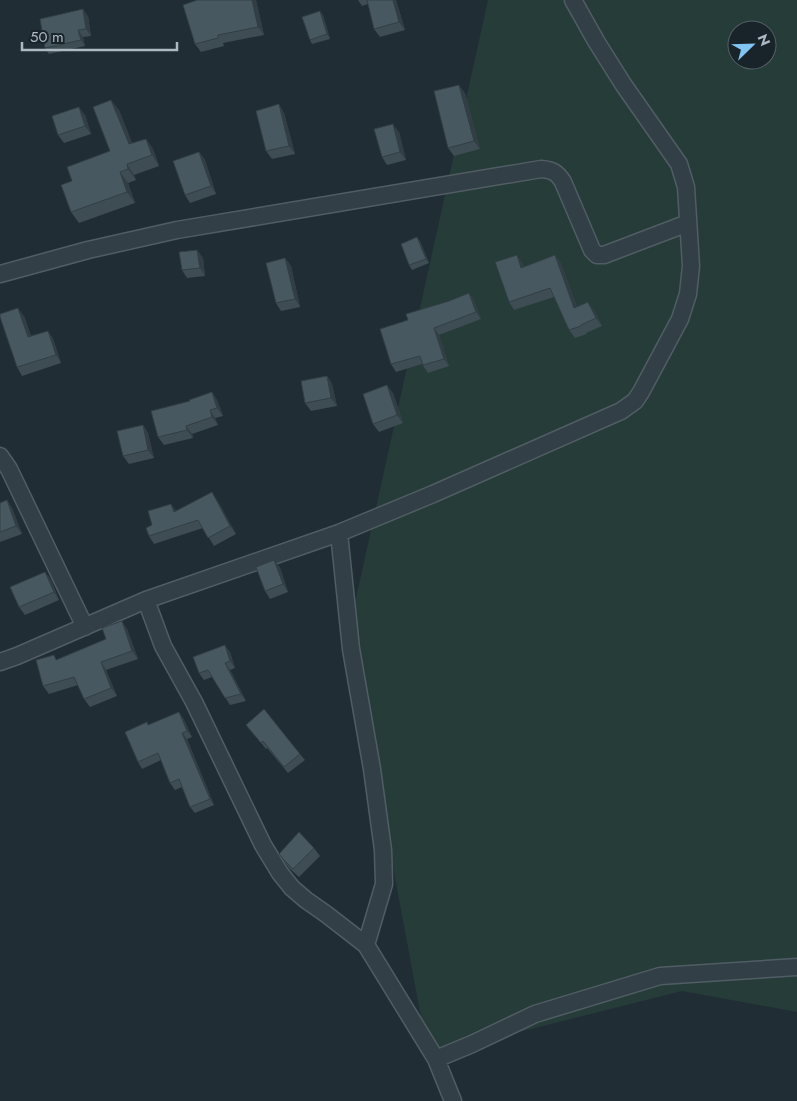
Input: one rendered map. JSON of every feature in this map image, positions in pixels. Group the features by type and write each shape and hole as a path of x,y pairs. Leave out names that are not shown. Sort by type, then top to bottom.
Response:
{"street":[{"path":"0,662 18,656 146,600 338,533 433,494 621,411 635,400 674,332 683,311 690,282 686,187 679,164 623,84 573,0"},
{"path":"0,274 88,250 176,230 541,169 557,173 563,182 592,250 597,256 688,223"},
{"path":"0,456 5,473 85,627"},
{"path":"338,533 351,649 372,769 382,850 384,884 366,945"},
{"path":"146,600 163,646 194,702 263,845 280,873 292,888 306,900 366,945 436,1059 453,1101"},
{"path":"436,1059 535,1014 660,976 797,966"}],"green space":[{"path":"488,0 797,0 797,1012 682,991 428,1055 349,630"}],"building":[{"path":"197,0 252,0 258,27 218,35 218,38 195,44 183,5"},
{"path":"367,0 393,0 399,22 374,29"},
{"path":"83,9 86,29 78,30 81,40 45,48 40,19"},
{"path":"320,11 327,34 310,40 302,17"},
{"path":"459,85 474,141 448,148 434,91"},
{"path":"111,100 129,144 146,139 152,155 127,164 128,169 120,172 127,192 71,212 61,185 72,181 67,167 110,151 93,107"},
{"path":"279,104 289,146 266,151 256,111"},
{"path":"79,107 85,126 58,135 52,116"},
{"path":"393,124 400,152 382,157 374,129"},
{"path":"199,152 211,186 185,195 173,161"},
{"path":"417,237 426,259 409,265 401,244"},
{"path":"197,250 200,268 182,270 179,252"},
{"path":"517,255 521,268 555,255 574,308 588,302 596,318 569,330 550,288 509,302 495,262"},
{"path":"285,258 295,299 276,303 266,263"},
{"path":"469,293 476,312 434,328 444,359 423,365 420,356 391,364 380,329 408,320 406,314"},
{"path":"18,308 28,337 48,331 56,355 17,367 0,314"},
{"path":"327,376 331,398 305,403 301,381"},
{"path":"387,385 397,415 373,424 363,394"},
{"path":"212,392 217,408 210,410 212,417 186,426 187,430 158,437 151,411 190,401"},
{"path":"143,425 148,450 123,456 117,431"},
{"path":"212,492 230,526 208,538 198,520 149,536 146,528 152,525 148,511 171,504 174,512"},
{"path":"7,500 16,526 0,532 0,503"},
{"path":"274,560 283,584 265,591 256,567"},
{"path":"45,572 54,592 19,607 10,587"},
{"path":"122,621 132,651 101,662 111,688 84,699 74,677 43,686 36,660 54,655 56,660 106,639 102,628"},
{"path":"225,645 230,661 225,663 241,694 225,698 208,670 199,673 193,657"},
{"path":"264,709 300,754 284,767 263,741 261,743 246,725"},
{"path":"179,712 187,731 182,733 210,799 190,807 179,779 170,783 158,753 138,762 125,732 147,722 148,725"},
{"path":"299,832 314,848 293,869 279,854"}]}
